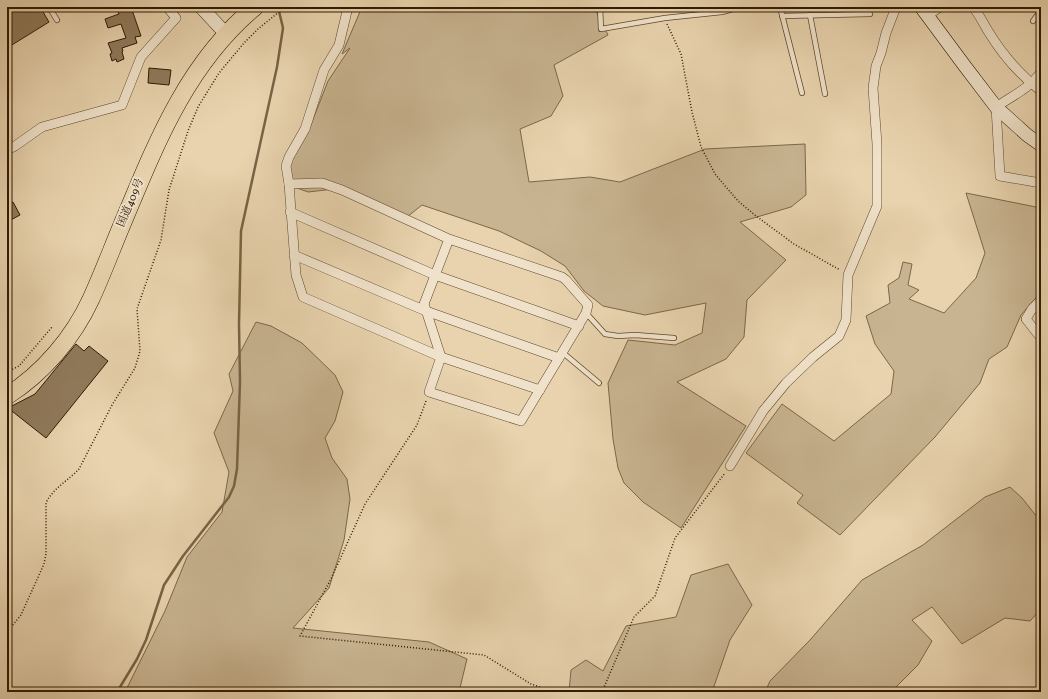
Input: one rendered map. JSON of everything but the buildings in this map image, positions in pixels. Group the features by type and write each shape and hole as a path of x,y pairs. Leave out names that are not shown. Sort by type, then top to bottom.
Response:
{"highway":[{"name":"国道409号","path":"7,396 33,376 51,359 67,340 82,317 91,300 140,182 175,106 193,76 226,34 238,21 255,7"}],"street":[{"path":"7,150 42,127 122,105 141,56 176,18 167,7"},
{"path":"201,7 226,34"},
{"path":"348,7 339,45 324,70 305,129 288,157 286,166 289,184 296,275 303,297 441,357 540,390"},
{"path":"730,466 763,411 786,383 813,357 839,336 846,320 848,275 877,206 878,144 873,88 876,66 882,53 886,33 896,7"},
{"path":"940,7 924,11 996,107 1027,135 1041,145"},
{"path":"973,7 988,32 1013,66 1031,84 1041,91"},
{"path":"996,107 1031,84 1041,72"},
{"path":"996,107 1000,176 1041,183"},
{"path":"289,184 322,183 342,190 449,239 562,277 566,280 588,305 586,313 521,421 429,392 441,357 424,304 449,239"},
{"path":"290,212 435,275 579,326"},
{"path":"294,255 426,311 560,355"},
{"path":"1041,300 1032,309 1026,319 1041,338"}],"lane":[{"path":"49,7 57,20"},
{"path":"600,7 601,29 665,18 722,12 740,7"},
{"path":"780,7 802,93"},
{"path":"782,16 870,14 859,7 855,14"},
{"path":"1033,21 1041,10"},
{"path":"810,15 825,94"},
{"path":"586,313 605,334 618,336 635,335 674,338"},
{"path":"560,355 599,383"}],"path":[{"path":"7,632 20,615 44,564 46,554 46,503 49,496 79,469 112,406 135,368 140,351 137,309 161,240 169,190 188,131 198,107 219,74 244,43 258,29 285,7"},
{"path":"665,18 681,54 700,147 715,174 738,201 756,216 794,244 848,275"},
{"path":"7,372 19,366 52,327"},
{"path":"429,392 417,425 365,504 331,579 300,636 484,655 531,684 555,692"},
{"path":"602,692 634,617 655,596 675,538 730,466"}],"shaded area":[{"path":"362,7 594,7 608,35 554,65 563,96 551,116 520,129 529,182 590,177 620,182 705,149 805,144 806,195 791,207 740,222 786,260 747,300 744,337 726,359 677,382 746,426 681,528 643,502 624,483 618,468 613,439 608,383 628,340 675,345 702,333 706,303 645,315 603,306 584,291 565,266 541,251 499,231 422,205 402,221 334,189 308,192 289,185 288,170 298,145 310,127 328,81 350,48 342,54"},
{"path":"966,193 1041,208 1041,292 1021,315 1007,347 989,359 980,383 935,437 840,535 797,503 803,495 746,453 782,404 834,441 891,394 894,371 875,344 866,316 890,303 888,285 899,278 903,262 912,264 908,285 919,290 909,299 944,313 976,278 985,253"},
{"path":"256,322 271,326 302,343 335,375 343,392 335,421 325,438 332,458 347,479 350,499 344,540 329,588 293,628 429,642 467,659 459,692 125,692 165,611 187,557 222,512 229,472 214,433 233,391 229,374"},
{"path":"1010,487 1022,498 1041,522 1041,609 1030,621 1005,618 962,644 932,607 912,620 932,641 918,665 891,692 765,692 770,681 810,640 862,580 923,545 985,497"},
{"path":"728,564 752,605 730,640 712,692 569,692 571,670 586,660 603,671 626,626 676,617 691,575"}],"waterway":[{"path":"117,692 137,659 146,640 164,585 183,556 229,497 234,486 237,469 240,382 239,324 241,231 277,67 283,28 278,7"}]}
